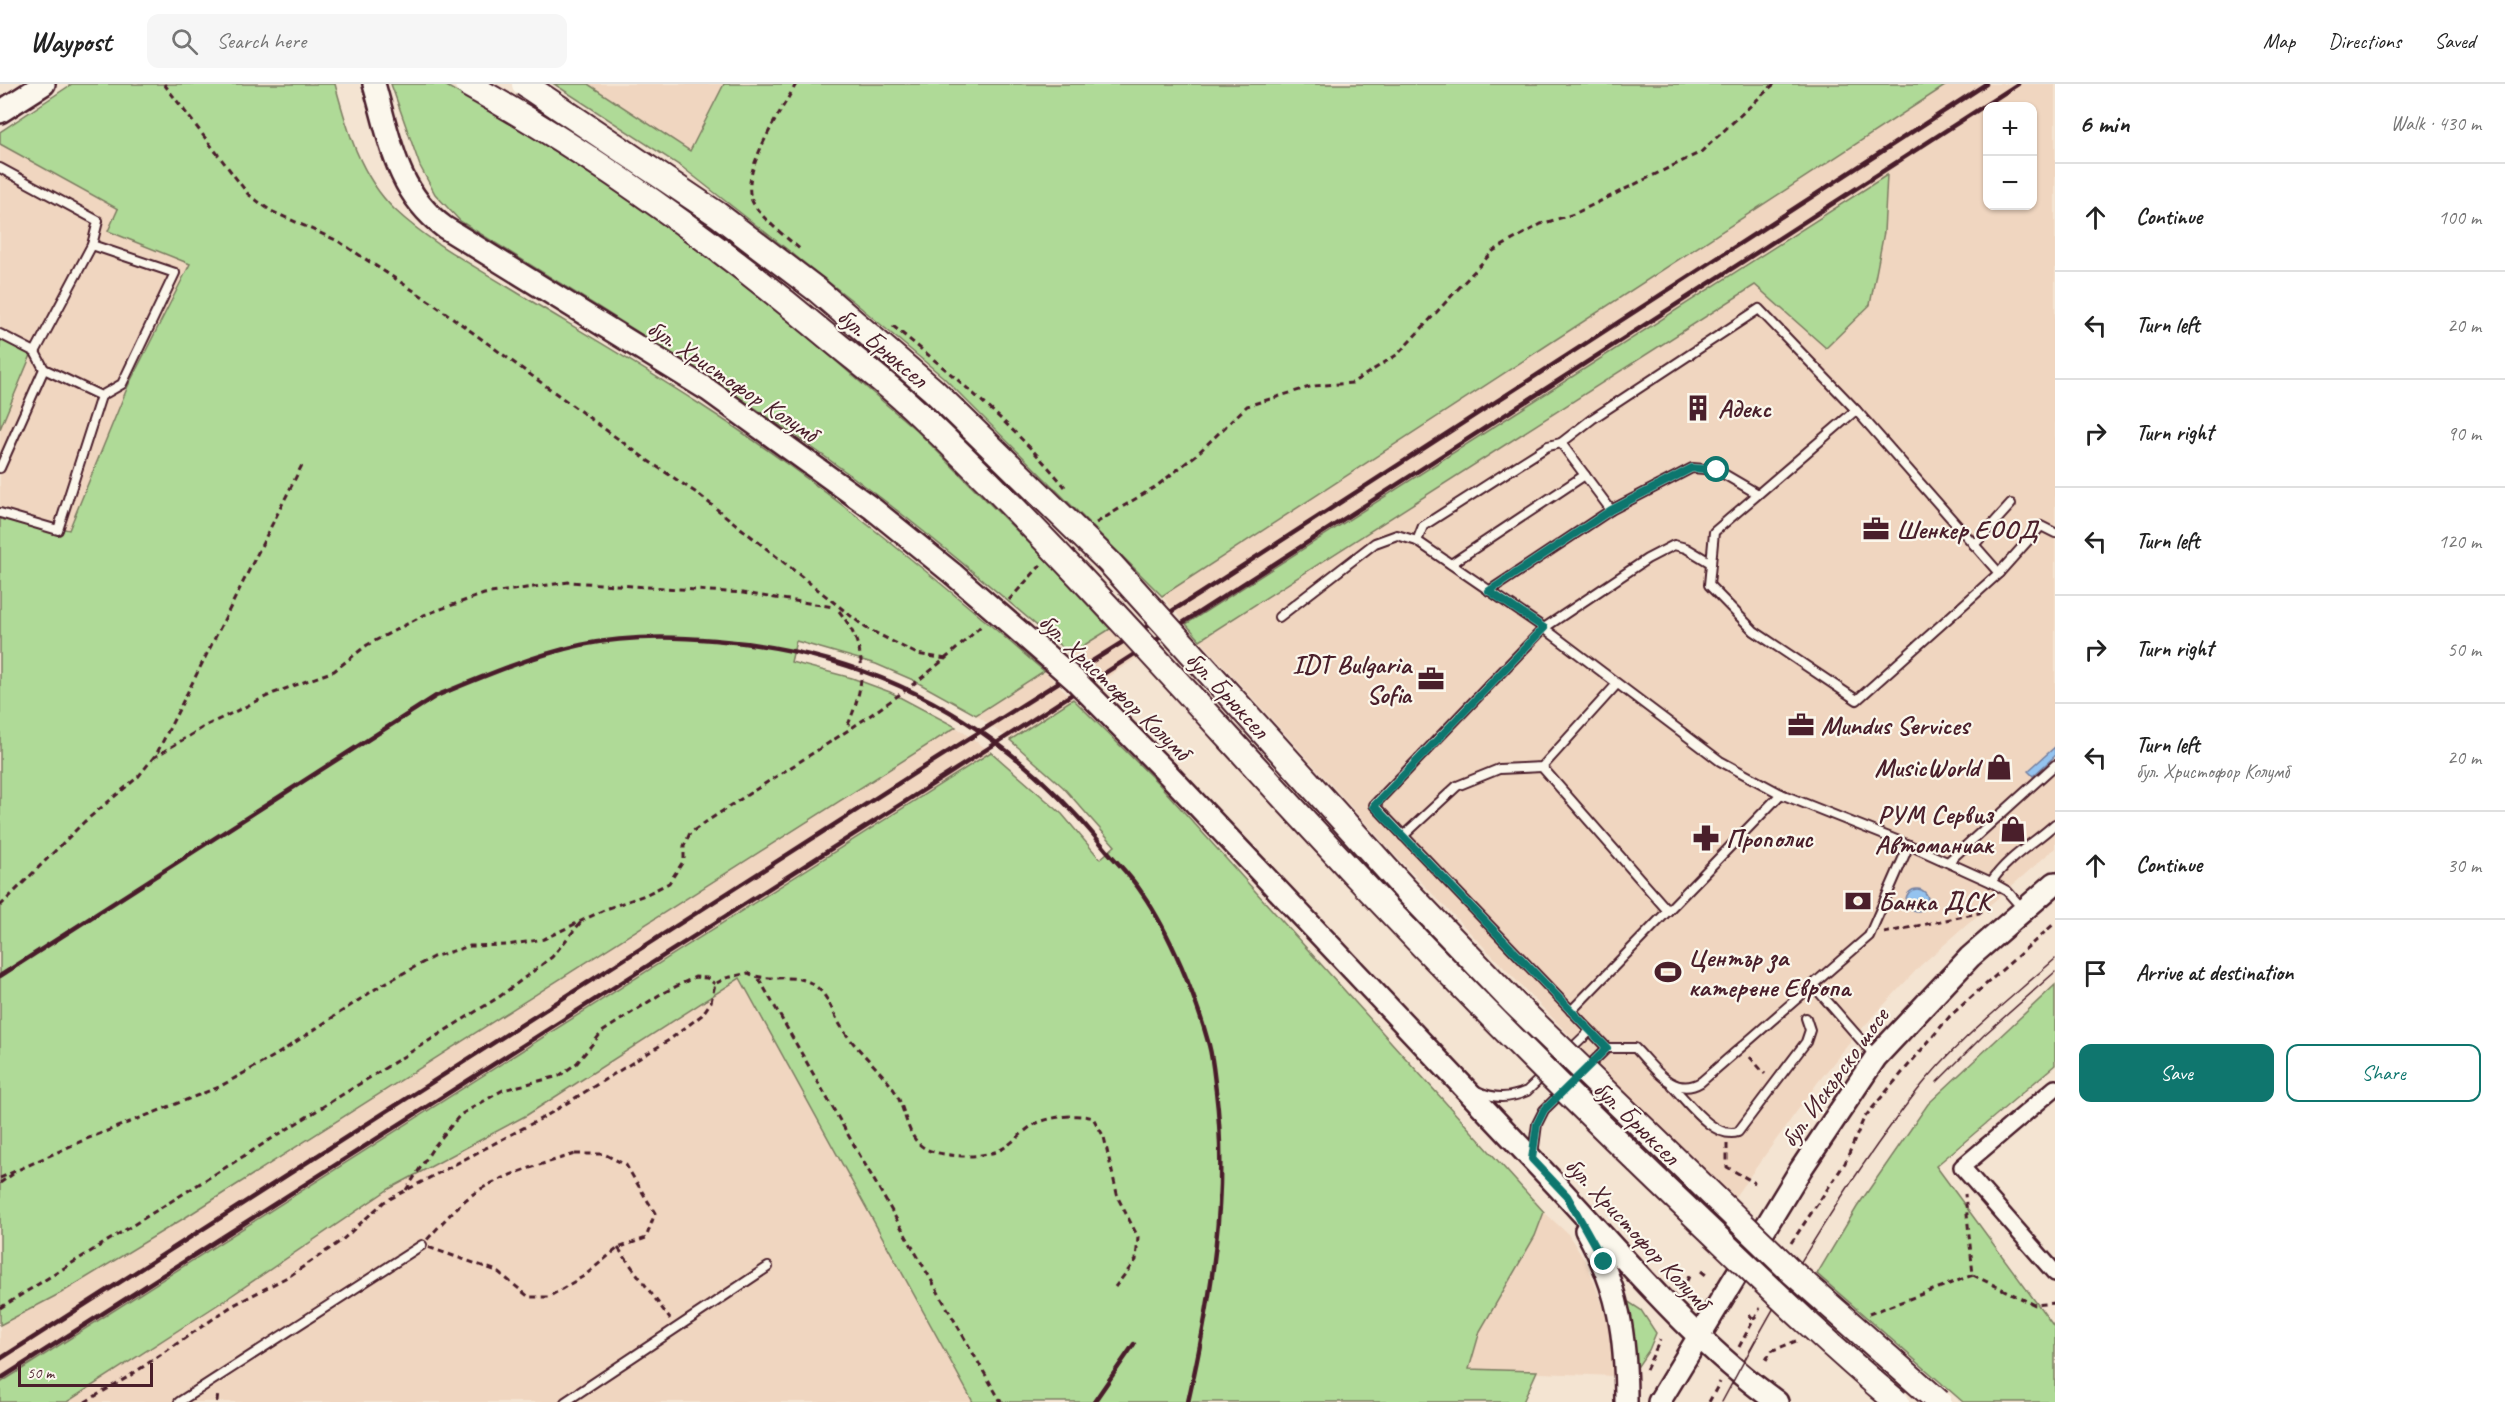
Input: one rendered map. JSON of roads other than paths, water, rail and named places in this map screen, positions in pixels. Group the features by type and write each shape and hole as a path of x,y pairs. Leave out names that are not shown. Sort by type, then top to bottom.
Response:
{"main road":[{"name":"бул. Брюксел","path":"467,84 599,166 700,235 792,307 914,410 1086,581 1355,874 1494,1021 1576,1103 1777,1294 1897,1402"},
{"name":"бул. Брюксел","path":"524,84 717,214 818,290 933,390 1109,562 1396,879 1514,1003 1792,1272 1939,1402"}],"street":[{"path":"0,112 45,84"},
{"name":"бул. Христофор Колумб","path":"374,84 401,175 424,213 708,390 873,509 953,574 1076,680 1167,773 1567,1196 1672,1313 1738,1372 1777,1402"},
{"name":"бул. Искърско шосе","path":"1659,1402 1800,1169 1876,1057 1970,957 2055,883"},
{"path":"2055,1088 1962,1167 2055,1273"},
{"path":"1567,1196 1604,1262 1614,1290 1625,1346 1626,1402"}],"lane":[{"path":"0,168 98,221 92,245 35,352"},
{"path":"0,513 58,530 101,396 122,384 175,273 92,245"},
{"path":"1417,541 1423,526 1548,446 1562,443 1592,419 1759,309 1856,410 1999,573"},
{"path":"0,334 35,352 44,369 101,396"},
{"path":"0,468 44,369"},
{"path":"1856,410 1714,532 1709,585 1754,631 1857,700 1999,573 2041,526 2055,533"},
{"path":"1562,443 1611,510"},
{"path":"1489,591 1611,510 1692,468 1717,470 1758,494"},
{"path":"1451,564 1585,475"},
{"path":"1974,545 2011,504"},
{"path":"1279,617 1375,543 1397,536 1417,541 1544,628 1720,761 1780,794 1909,845 1991,882 2007,891 2024,910"},
{"path":"1711,563 1693,551 1674,545 1647,559 1544,628 1374,806 1607,1048 1635,1048 1716,1129 1726,1134 1743,1128 1809,1036 1810,1030 1806,1018"},
{"path":"1403,836 1456,786 1499,769 1542,767 1617,684"},
{"path":"1948,862 2055,765"},
{"path":"1542,767 1668,911"},
{"path":"1571,1011 1780,794"},
{"path":"1991,882 2003,864 2014,854 2026,849 2055,824"},
{"path":"1667,1081 1680,1088 1695,1086 1869,936 1909,845"},
{"path":"1813,985 1876,1057"},
{"path":"1455,1080 1485,1095 1514,1096 1537,1083 1590,1032"},
{"path":"1532,1159 1537,1124 1544,1110 1607,1048"},
{"path":"179,1402 422,1245"},
{"path":"565,1402 768,1267"}],"water":[{"path":"2055,747 2055,756 2033,776 2028,771"},
{"path":"1917,889 1925,892 1928,900 1925,908 1917,911 1909,908 1906,900 1909,892"}],"tram line":[{"path":"1722,1402 1813,1242 1889,1128 1948,1055 2055,959"},
{"path":"1937,1082 1984,1035 2055,972"}],"railway":[{"path":"0,1359 935,760 1199,594 1986,84"},
{"path":"0,1379 950,773 2018,84"},
{"path":"0,976 436,696 526,661 597,642 631,638 681,638 773,647 828,660 881,678 931,701 978,730 1023,764 1064,802 1138,887 1162,927 1181,966 1212,1056 1219,1130 1220,1170 1216,1248 1204,1325 1188,1402"},
{"path":"1094,1402 1134,1344"}],"place":[{"name":"Адекс","path":"1698,408"},
{"name":"Шенкер ЕООД","path":"1876,529"},
{"name":"IDT Bulgaria Sofia","path":"1431,679"},
{"name":"Mundus Services","path":"1801,725"},
{"name":"MusicWorld","path":"1999,767"},
{"name":"РУМ Сервиз Автоманиак","path":"2013,829"},
{"name":"Прополис","path":"1706,838"},
{"name":"Банка ДСК","path":"1858,901"},
{"name":"Център за катерене Европа","path":"1668,972"}]}
